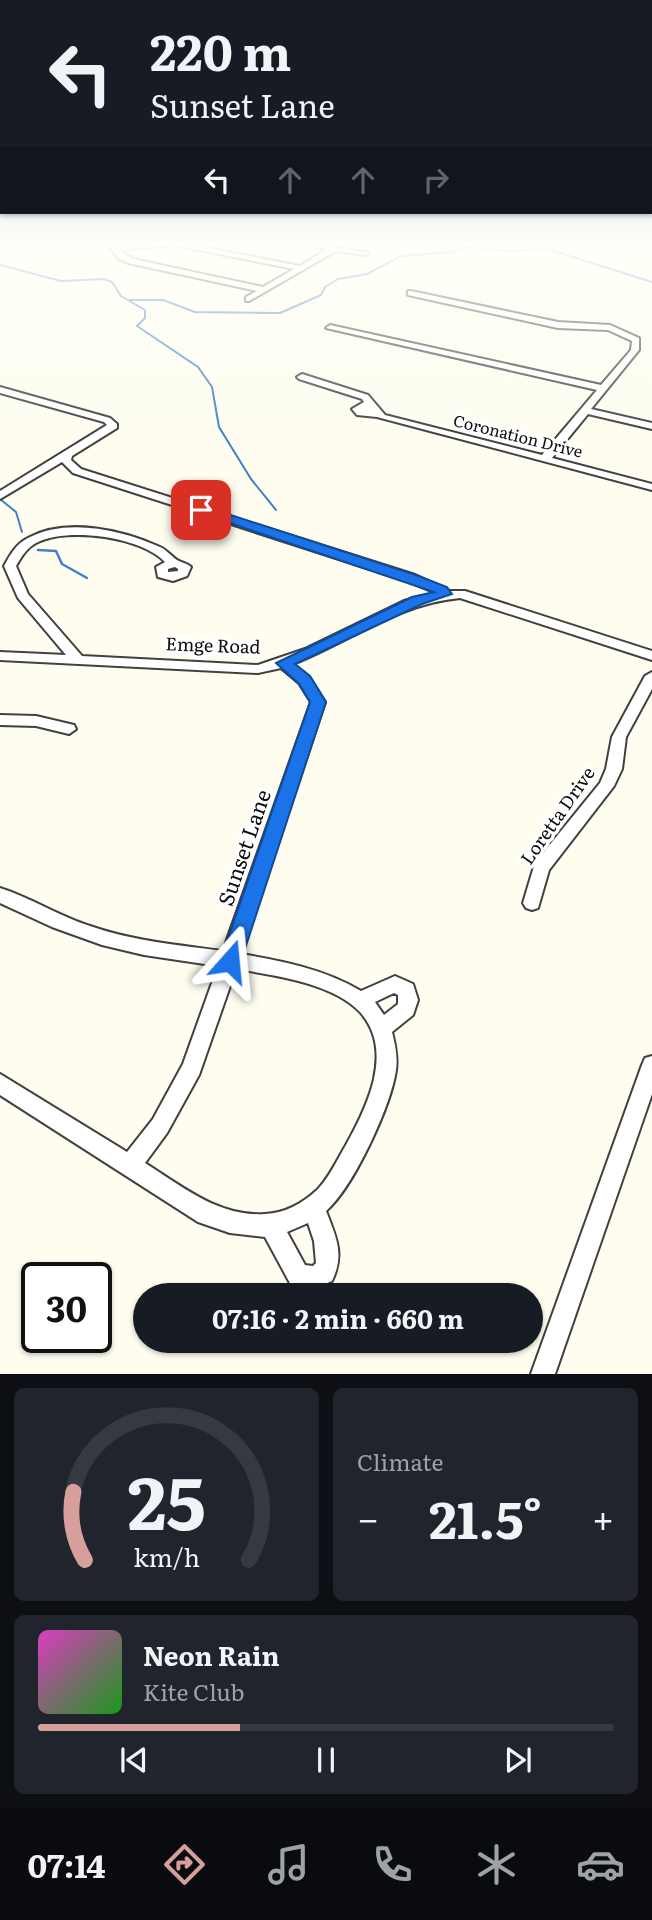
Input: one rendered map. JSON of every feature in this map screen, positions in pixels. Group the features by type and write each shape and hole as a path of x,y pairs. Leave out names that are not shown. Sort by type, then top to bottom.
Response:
{"street":[{"path":"471,306 558,325 601,327 629,335 636,340 635,350 545,459"},
{"path":"330,328 601,388"},
{"name":"Coronation Drive","path":"302,377 359,395 371,403 377,414 652,487"},
{"path":"0,390 111,423 113,426 0,496"},
{"path":"584,410 652,426"},
{"path":"66,454 69,467 77,471 411,578 442,590 445,594"},
{"path":"77,659 6,573 18,552 42,538 70,530 114,535 165,553 172,563"},
{"name":"Emge Road","path":"0,656 258,668 284,663 417,600 445,594 461,594 652,656"},
{"name":"Sunset Lane","path":"131,1165 160,1126 192,1068 318,702 304,680 284,663"},
{"name":"Loretta Drive","path":"532,903 541,868 606,786 614,769 620,737 652,676"},
{"path":"0,720 36,721 69,729"},
{"path":"0,895 72,929 118,943 230,961 307,977 339,987 360,1000 381,1029 387,1052 384,1085 331,1192 289,1220 271,1224 231,1224 206,1214 0,1084"},
{"path":"360,1000 395,985 406,990 410,1000 406,1009 381,1029"},
{"path":"543,1374 652,1065"},
{"path":"271,1224 299,1277 311,1279 320,1274 330,1261 329,1248 312,1206"}],"waterway":[{"path":"138,306 145,310 145,318 137,326 198,367 212,387 219,427 251,479 276,510"},
{"path":"179,306 195,312 280,313 296,306"},
{"path":"0,499 16,512 22,532"},
{"path":"38,550 56,551 62,564 87,578"}],"route":[{"path":"201,510 411,578 442,590 445,594 417,600 284,663 304,680 318,702 230,961"}]}
